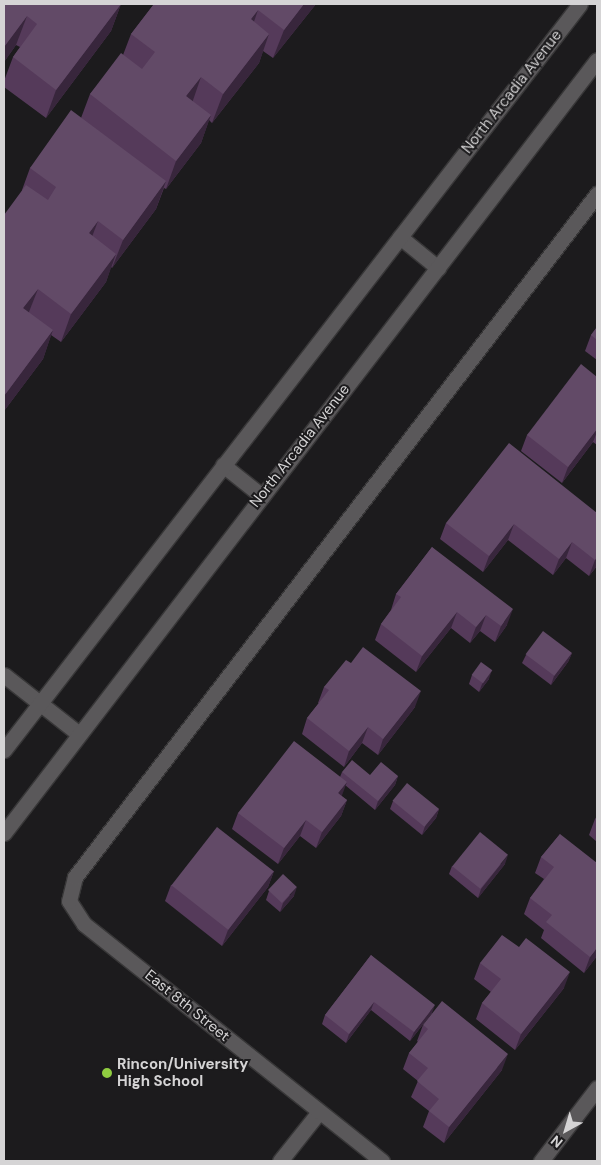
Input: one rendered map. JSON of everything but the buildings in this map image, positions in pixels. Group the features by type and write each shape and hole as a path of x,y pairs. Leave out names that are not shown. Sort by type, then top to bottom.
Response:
{"street":[{"name":"North Arcadia Avenue","path":"4,750 580,4"},
{"name":"North Arcadia Avenue","path":"4,833 597,60"},
{"name":"East 8th Street","path":"382,1161 84,924 69,901 74,876 597,194"},
{"path":"400,237 438,268"},
{"path":"223,466 262,496"},
{"path":"4,675 79,734"},
{"path":"541,1161 597,1088"},
{"path":"280,1161 319,1112"}],"place":[{"name":"Rincon/University High School","path":"107,1073"}]}
